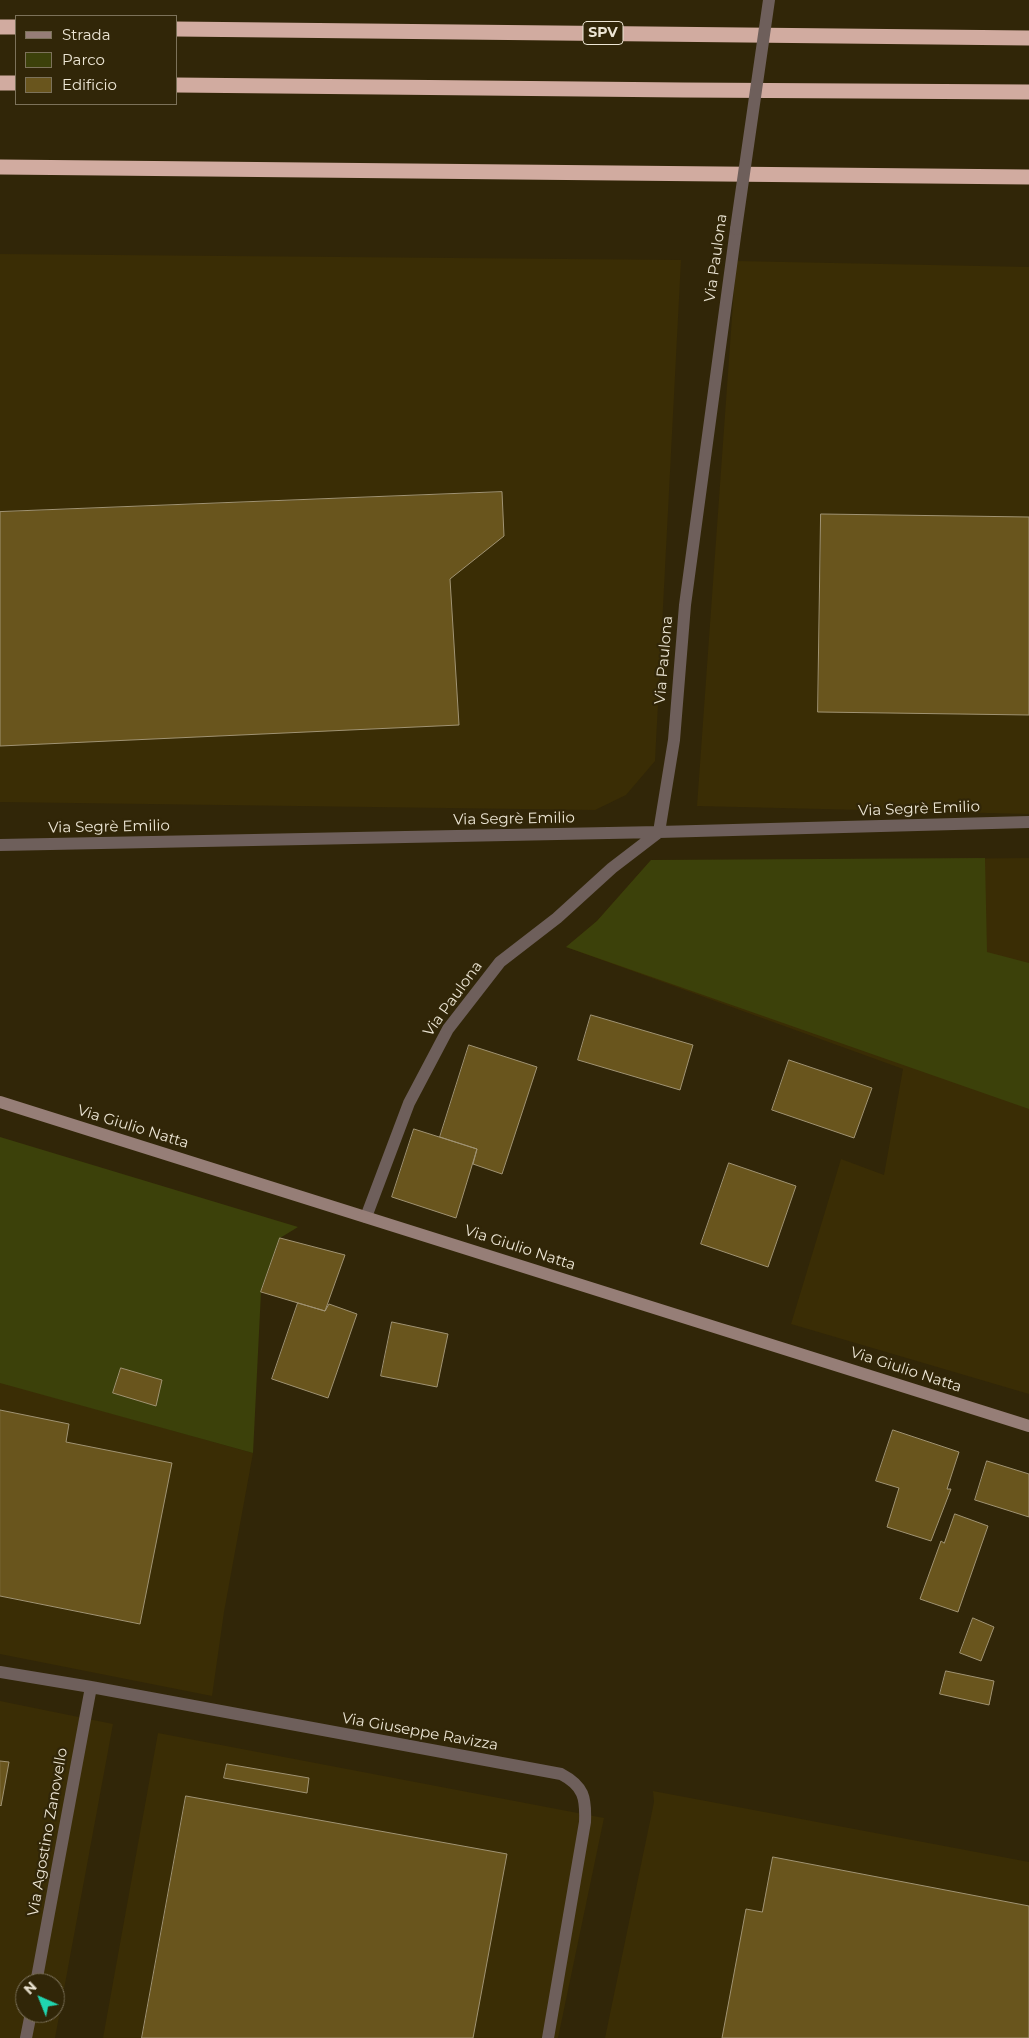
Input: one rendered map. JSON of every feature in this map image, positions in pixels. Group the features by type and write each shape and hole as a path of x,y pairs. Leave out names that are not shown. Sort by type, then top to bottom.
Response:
{"highway":[{"path":"0,27 15,28"},
{"name":"SPV","path":"178,29 1029,38"},
{"path":"0,83 15,83"},
{"path":"178,85 1029,92"},
{"path":"0,167 1029,177"}],"street":[{"name":"Via Paulona","path":"366,1217 409,1103 448,1029 500,962 557,918 612,868 659,832 674,740 686,595 769,0"},
{"name":"Via Segrè Emilio","path":"0,845 659,832 1029,822"},
{"name":"Via Giulio Natta","path":"0,1102 1029,1426"},
{"name":"Via Giuseppe Ravizza","path":"0,1672 91,1687 561,1774 573,1780 579,1786 584,1797 585,1822 548,2038"},
{"name":"Via Agostino Zanovello","path":"38,1973 91,1687"},
{"path":"26,2038 29,2023"}],"shaded area":[{"path":"0,254 681,260 655,761 626,795 595,810 0,802"},
{"path":"736,261 1029,267 1029,814 697,806"},
{"path":"1029,858 1029,1394 791,1324 841,1159 884,1175 903,1069 566,947 597,921 651,860 655,862"},
{"path":"0,1382 253,1453 224,1612 212,1696 0,1654"},
{"path":"0,1701 113,1724 65,1984 65,1973 15,1973 15,2023 58,2023 55,2038 0,2038"},
{"path":"158,1733 604,1818 558,2038 103,2038"},
{"path":"653,1791 1029,1862 1029,2038 605,2038 654,1802"}],"green space":[{"path":"985,858 987,952 1029,963 1029,1109 566,947 597,921 651,860"},
{"path":"0,1137 298,1227 280,1238 261,1292 253,1453 0,1383"}],"building":[{"path":"502,492 504,536 450,579 459,725 0,746 0,512"},
{"path":"821,514 1029,517 1029,715 818,712"},
{"path":"591,1015 693,1045 680,1090 578,1060"},
{"path":"469,1045 537,1067 502,1174 473,1164 477,1149 440,1137"},
{"path":"789,1060 872,1088 854,1138 772,1110"},
{"path":"414,1129 477,1149 456,1218 392,1197"},
{"path":"729,1163 796,1186 768,1267 701,1244"},
{"path":"280,1238 345,1255 325,1311 261,1292"},
{"path":"298,1303 325,1311 329,1304 357,1314 328,1398 272,1379"},
{"path":"392,1322 448,1334 437,1387 381,1376"},
{"path":"121,1368 162,1380 156,1406 113,1393"},
{"path":"0,1410 69,1424 66,1442 172,1463 140,1624 0,1596"},
{"path":"893,1430 959,1452 947,1489 951,1489 931,1541 887,1527 899,1488 876,1481"},
{"path":"987,1461 1029,1474 1029,1517 975,1500"},
{"path":"955,1514 988,1526 958,1612 920,1599 941,1541 944,1543"},
{"path":"973,1618 994,1627 981,1661 960,1653"},
{"path":"946,1671 994,1681 989,1705 940,1694"},
{"path":"0,1761 9,1762 1,1806 0,1805"},
{"path":"227,1764 309,1778 307,1793 224,1778"},
{"path":"186,1796 507,1854 473,2038 142,2038"},
{"path":"773,1857 1029,1906 1029,2038 722,2038 746,1909 762,1912"}]}
